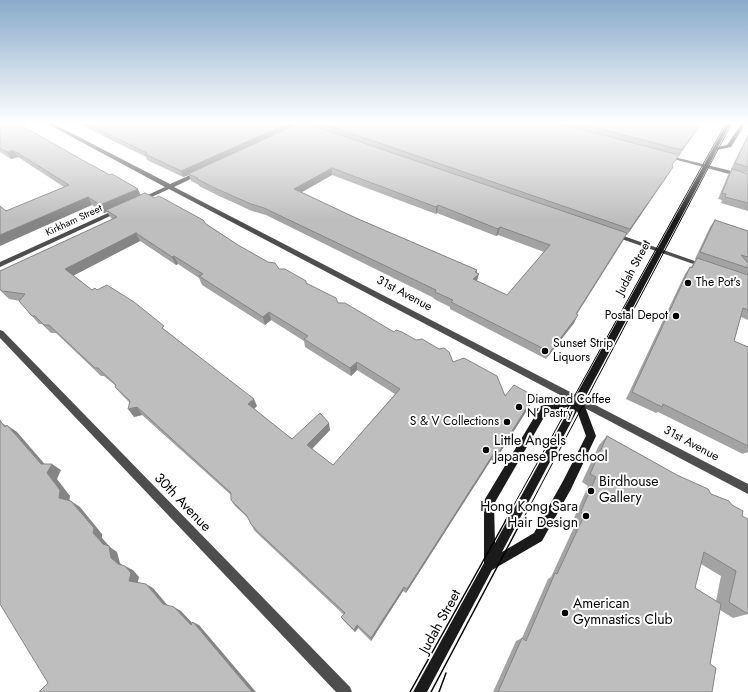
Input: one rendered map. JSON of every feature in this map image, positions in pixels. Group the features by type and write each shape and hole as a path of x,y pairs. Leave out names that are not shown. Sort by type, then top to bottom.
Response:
{"street":[{"name":"31st Avenue","path":"110,155 748,489"},
{"path":"666,155 748,177"},
{"name":"Judah Street","path":"420,692 712,155"},
{"path":"132,204 206,170"},
{"name":"Kirkham Street","path":"0,265 125,207"},
{"path":"611,233 711,268"},
{"name":"30th Avenue","path":"0,333 345,692"},
{"path":"489,566 538,537 567,485 591,436 578,400"},
{"name":"Judah Street","path":"489,566 489,503 492,497 544,409 578,400"}],"building":[{"path":"21,155 74,155 138,189 100,205 88,197 0,235 0,206 6,211 69,185"},
{"path":"148,155 216,155 181,171"},
{"path":"229,155 400,155 627,233 576,314 578,315 550,352 451,302 453,300 435,292 436,290 264,208 217,189 197,179 198,178 188,174","holes":["332,168 436,207 438,205 498,229 500,227 550,245 507,295 473,279 479,274 475,272 477,270 356,218 294,189"]},
{"path":"415,155 679,155 672,165 673,167 630,229"},
{"path":"739,155 748,155 748,167 735,163"},
{"path":"732,169 748,174 748,203 725,197 726,194 722,193"},
{"path":"145,193 155,198 159,196 203,220 206,224 238,245 268,262 275,263 279,269 285,269 306,281 306,283 336,298 338,303 345,303 394,332 396,330 416,340 422,339 439,349 444,348 449,352 453,362 464,358 497,376 505,396 514,385 534,396 497,455 494,453 407,589 404,587 371,638 357,625 354,630 341,617 345,613 257,531 247,516 231,500 231,493 137,407 128,409 130,401 115,387 116,385 98,368 95,368 49,325 44,325 35,316 32,316 19,301 25,294 2,291 0,289 0,271 117,217 106,210","holes":["136,233 172,257 174,256 203,274 199,276 263,317 269,312 308,336 304,339 350,368 357,362 400,389 333,465 307,445 329,423 320,413 292,439 248,404 254,399 162,328 164,326 134,302 107,285 97,290 95,288 92,290 65,269"]},
{"path":"715,220 748,231 748,257 741,255 748,263 748,268 700,252"},
{"path":"697,258 748,275 748,310 743,308 734,341 748,347 748,446 663,404 662,407 632,392 690,267 692,268"},
{"path":"0,421 5,427 7,425 41,464 52,464 47,473 60,490 59,498 71,501 94,528 93,533 103,544 109,546 111,558 118,564 125,566 131,573 129,581 146,584 163,604 174,607 191,625 193,622 252,692 39,692 48,683 0,604"},
{"path":"607,436 677,475 708,489 711,494 729,501 732,505 743,511 742,516 748,519 748,614 729,602 736,571 704,552 695,588 721,604 710,664 716,668 712,692 498,692 522,638 526,641 555,573 557,574 583,518 581,511 596,477 590,474"}],"tram line":[{"path":"505,521 708,155"},
{"path":"522,521 715,155"},
{"path":"410,692 506,520"},
{"path":"431,692 522,520"},
{"path":"439,692 446,673"}],"place":[{"name":"The Pot's","path":"688,283"},
{"name":"Postal Depot","path":"676,316"},
{"name":"Sunset Strip Liquors","path":"545,351"},
{"name":"Diamond Coffee N’ Pastry","path":"519,407"},
{"name":"S & V Collections","path":"507,422"},
{"name":"Little Angels Japanese Preschool","path":"486,450"},
{"name":"Birdhouse Gallery","path":"591,491"},
{"name":"Hong Kong Sara Hair Design","path":"586,516"},
{"name":"American Gymnastics Club","path":"565,613"}]}
